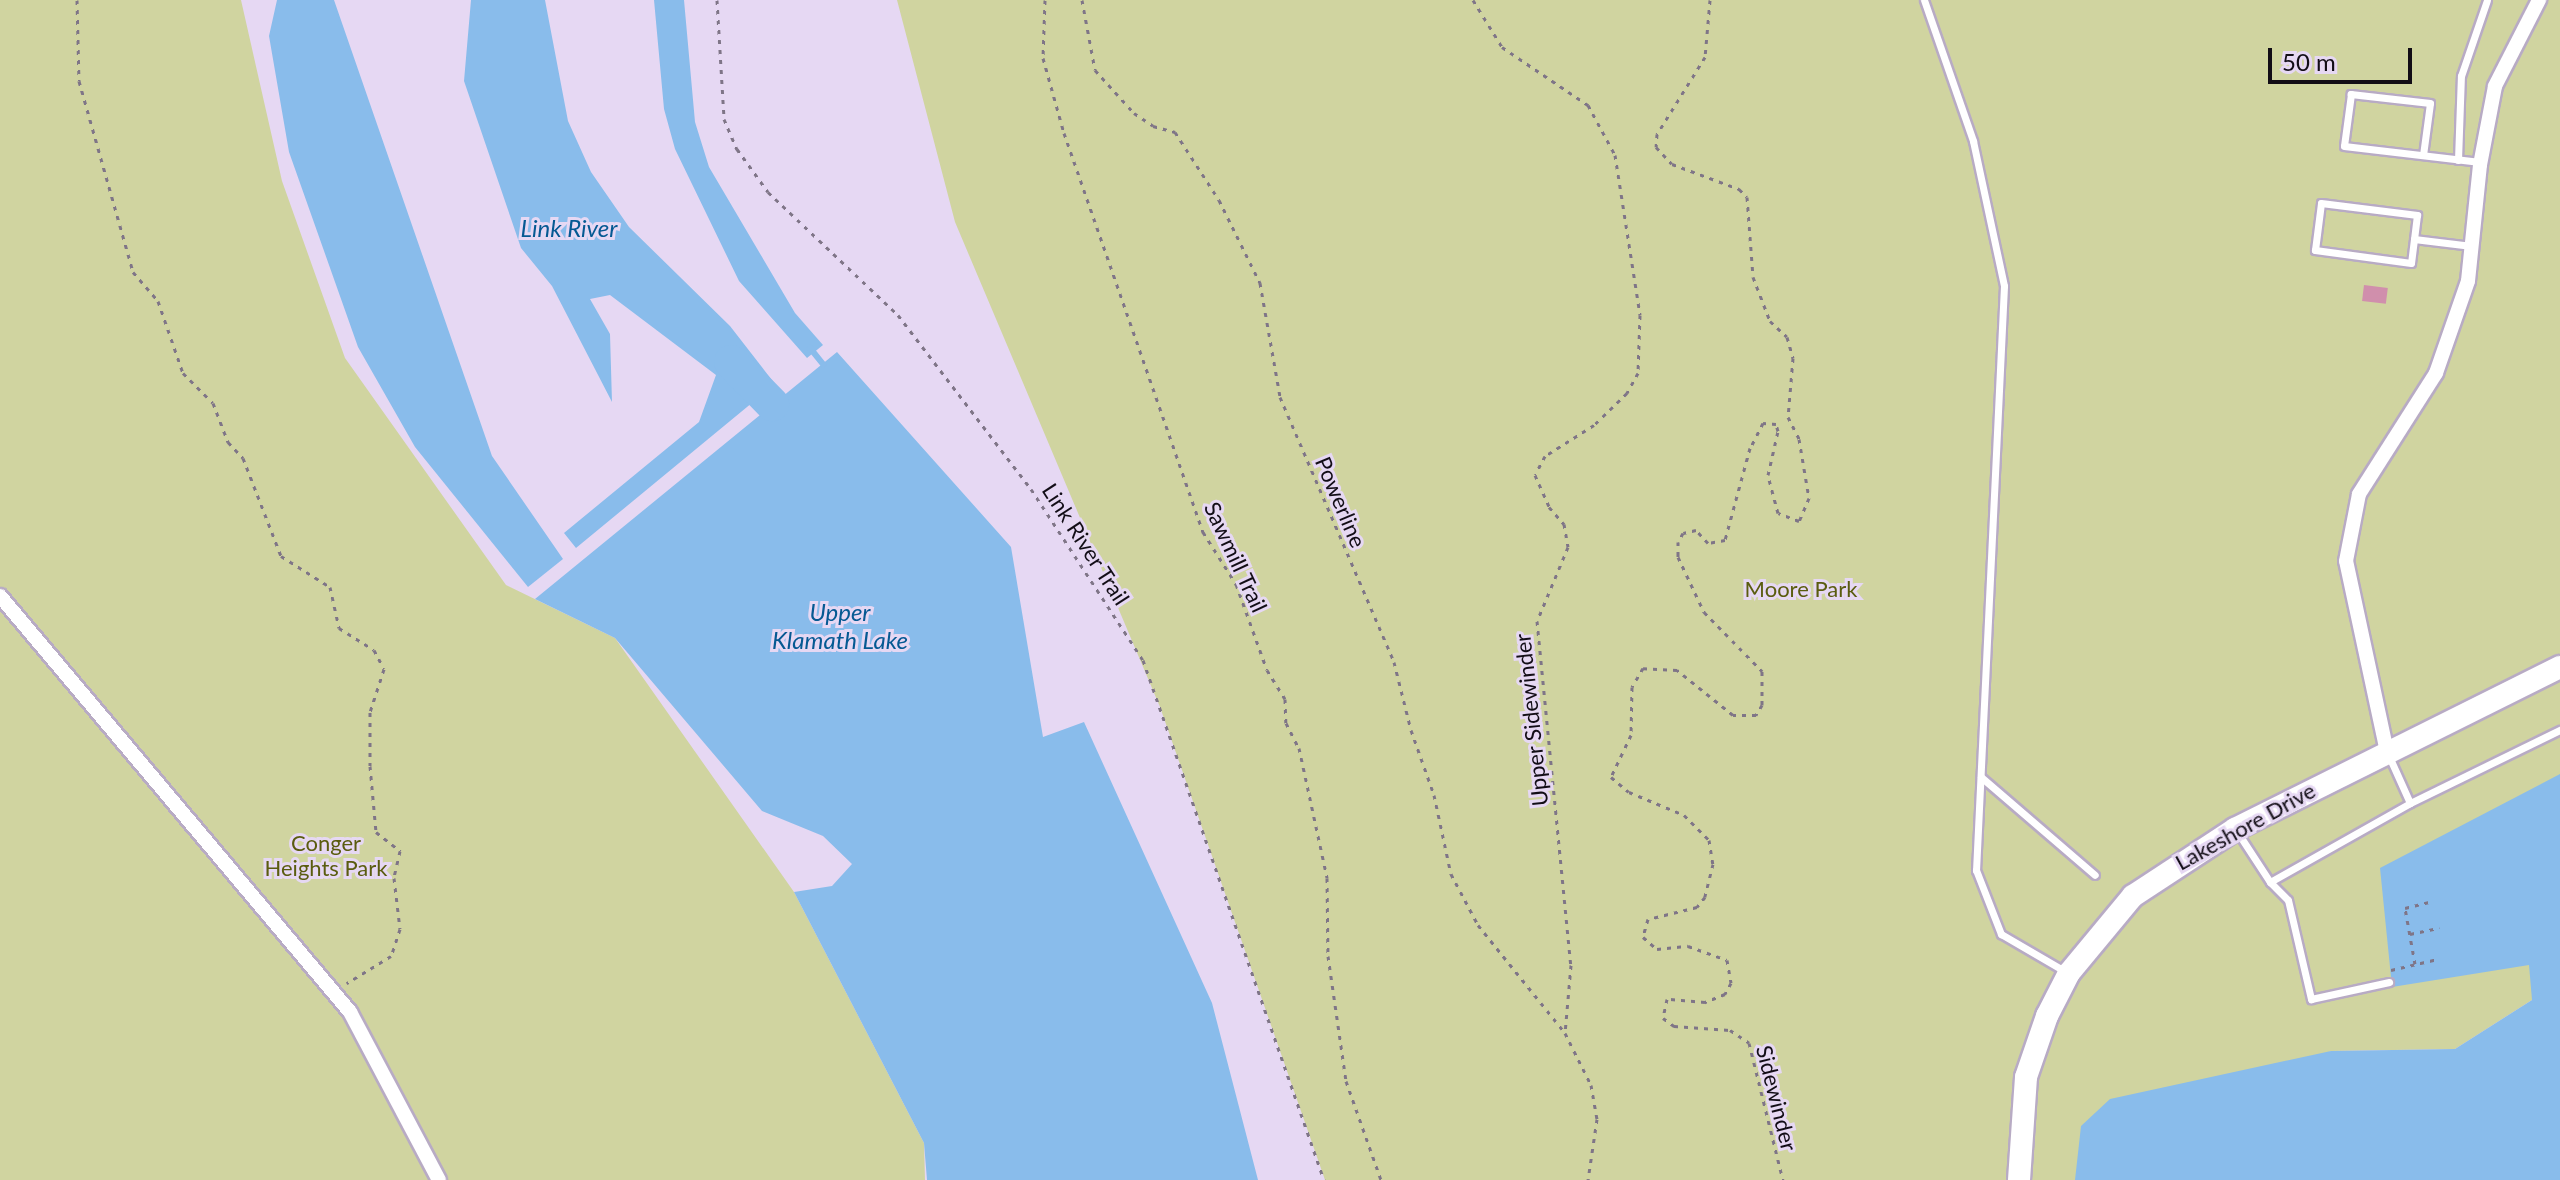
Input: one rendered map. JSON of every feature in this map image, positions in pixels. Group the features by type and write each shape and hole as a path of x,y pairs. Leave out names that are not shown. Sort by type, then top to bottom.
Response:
{"main road":[{"name":"Lakeshore Drive","path":"2019,1180 2026,1077 2069,973 2133,896 2235,829 2560,667"}],"street":[{"path":"2387,752 2346,561 2359,494 2436,373 2468,281 2480,162 2495,86 2539,0"},
{"path":"0,596 332,989 385,1074 439,1180"}],"lane":[{"path":"1924,0 1973,141 2004,286 1976,870 2001,934 2069,973"},
{"path":"2458,160 2461,76 2487,0"},
{"path":"2423,155 2430,103 2351,94 2344,146 2480,162"},
{"path":"2321,203 2417,215 2414,239 2411,263 2315,250 2321,203"},
{"path":"2414,239 2472,246"},
{"path":"2270,882 2410,803 2560,730"},
{"path":"2387,752 2410,803"},
{"path":"1981,777 2095,875"},
{"path":"2235,829 2270,882 2288,900 2311,999 2389,982"}],"path":[{"path":"77,0 79,81 133,272 158,301 183,373 213,403 228,442 243,458 281,556 330,587 339,628 374,650 384,669 370,712 370,766 376,832 400,851 394,878 400,929 391,956 332,989"},
{"name":"Link River Trail","path":"717,0 724,119 737,149 768,192 898,315 1031,489 1143,660 1324,1180"},
{"name":"Sawmill Trail","path":"1045,0 1043,58 1064,133 1203,532 1236,584 1267,670 1285,699 1286,723 1299,748 1327,878 1328,956 1346,1081 1381,1180"},
{"name":"Powerline","path":"1082,0 1095,70 1134,113 1153,126 1175,132 1219,200 1260,283 1280,397 1394,662 1434,795 1451,874 1478,925 1565,1033"},
{"name":"Upper Sidewinder","path":"1473,0 1481,20 1510,55 1588,105 1615,155 1640,315 1638,373 1627,393 1594,425 1545,456 1535,475 1549,507 1564,524 1568,547 1537,621 1571,965 1565,1033"},
{"name":"Sidewinder","path":"1710,0 1705,57 1657,134 1656,147 1672,164 1739,189 1747,197 1753,277 1770,321 1787,337 1793,358 1788,417 1799,439 1809,498 1799,521 1778,513 1768,475 1778,431 1776,424 1763,423 1750,448 1725,540 1708,543 1696,530 1683,533 1678,542 1678,557 1704,612 1762,671 1762,705 1756,715 1733,715 1677,670 1643,668 1632,687 1631,735 1611,777 1629,792 1684,815 1709,840 1713,864 1705,897 1697,907 1648,919 1643,937 1657,949 1688,946 1727,960 1731,983 1725,994 1705,1002 1667,999 1663,1018 1674,1026 1730,1030 1749,1043 1783,1180"},
{"path":"2415,964 2405,908 2433,901"},
{"path":"2410,934 2439,928"},
{"path":"2390,970 2438,959"},
{"path":"1565,1033 1591,1085 1597,1119 1588,1180"}],"green space":[{"name":"Conger Heights Park","path":"0,0 241,0 282,181 345,358 506,585 615,638 794,892 924,1143 925,1180 0,1180"},
{"name":"Moore Park","path":"897,0 2560,0 2560,1009 2532,1000 2455,1049 2331,1051 2079,1180 1325,1180 1160,707 955,222"}],"water":[{"path":"277,0 334,0 492,456 563,559 528,587 415,447 358,347 289,152 269,36"},
{"name":"Link River","path":"471,0 545,0 568,121 591,172 629,227 730,326 775,384 576,548 564,533 699,422 716,375 610,295 590,299 610,334 612,402 552,286 521,248 464,81"},
{"path":"654,0 684,0 695,122 709,167 795,313 823,345 807,358 739,281 675,149 664,109"},
{"name":"Upper Klamath Lake","path":"837,352 1011,547 1043,737 1084,722 1212,1003 1258,1180 927,1180 924,1143 794,892 832,886 852,864 823,836 762,811 615,638 535,599"},
{"path":"2560,774 2560,1180 2075,1180 2081,1126 2110,1099 2331,1051 2455,1049 2532,1000 2529,965 2392,987 2380,868"}],"building":[{"path":"2364,285 2388,288 2386,304 2362,301"}],"waterway":[{"path":"810,348 823,364"},
{"name":"Link River","path":"731,362 772,404"}]}
